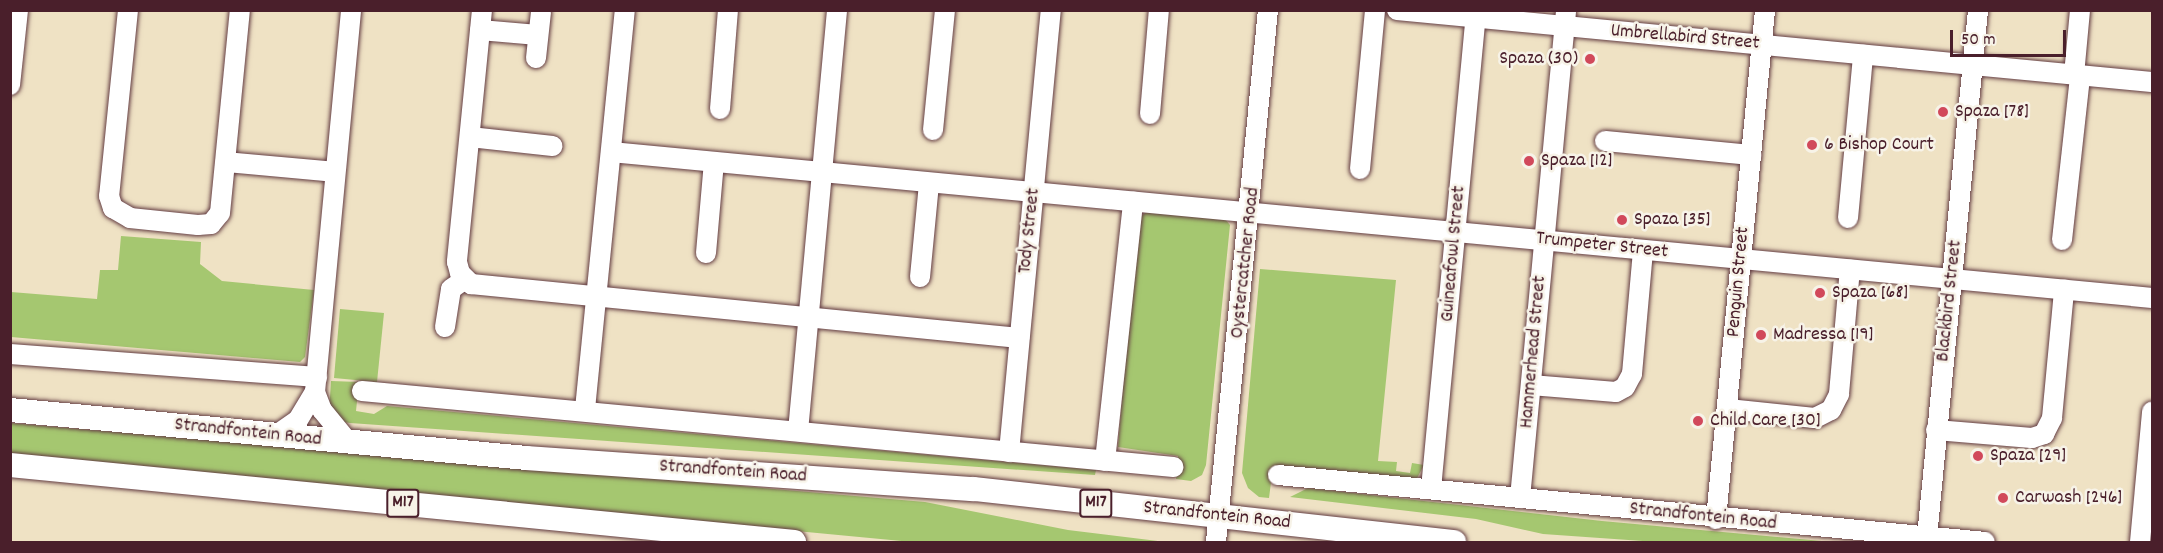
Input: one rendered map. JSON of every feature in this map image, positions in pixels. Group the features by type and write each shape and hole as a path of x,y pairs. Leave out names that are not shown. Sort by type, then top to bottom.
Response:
{"main road":[{"name":"Strandfontein Road","path":"10,410 349,443 974,489 1454,543"},
{"name":"M17","path":"10,465 794,543"}],"street":[{"path":"10,85 18,10"},
{"path":"128,10 109,196 113,208 130,218 211,224 220,213 240,10"},
{"path":"349,443 322,410 316,385 351,10"},
{"path":"585,409 625,10"},
{"path":"720,109 728,10"},
{"path":"798,431 837,10"},
{"path":"933,130 945,10"},
{"name":"Tody Street","path":"1009,452 1051,10"},
{"path":"1150,114 1159,10"},
{"name":"Oystercatcher Road","path":"1216,543 1251,211 1268,10"},
{"path":"1360,169 1375,10"},
{"name":"Umbrellabird Street","path":"1397,10 1566,19 1761,46 2152,82"},
{"name":"Penguin Street","path":"1716,519 1765,10"},
{"name":"Blackbird Street","path":"1927,537 1978,10"},
{"path":"2062,240 2077,75 2080,10"},
{"path":"536,58 541,12"},
{"name":"Guineafowl Street","path":"1431,489 1476,14"},
{"name":"Hammerhead Street","path":"1520,498 1566,19"},
{"path":"538,35 481,20 457,262 464,280 480,287 1019,338"},
{"path":"1848,218 1863,55"},
{"path":"470,137 553,146"},
{"path":"1605,141 1751,155"},
{"name":"Trumpeter Street","path":"611,152 2152,298"},
{"path":"226,162 335,172"},
{"path":"706,253 714,162"},
{"path":"920,277 929,183"},
{"path":"1105,460 1133,202"},
{"path":"1531,385 1616,392 1625,387 1632,374 1643,251"},
{"path":"1728,409 1815,418 1831,410 1839,394 1850,269"},
{"path":"446,327 451,289 464,280"},
{"path":"1936,430 2032,438 2044,434 2052,418 2064,290"},
{"path":"10,354 316,385"},
{"path":"275,436 298,420 316,385"},
{"path":"362,391 585,409 1173,467"},
{"path":"2140,543 2152,412"},
{"name":"Strandfontein Road","path":"1278,475 1716,519 1985,543"}],"green space":[{"path":"1148,211 1224,218 1230,225 1206,465 1202,475 1191,481 1176,479 1178,456 1118,447 1137,219"},
{"path":"121,236 201,242 200,264 222,281 314,290 305,357 300,362 11,337 11,292 97,299 100,270 118,270"},
{"path":"1260,269 1396,280 1378,461 1397,462 1396,471 1410,473 1412,463 1424,465 1416,480 1273,467 1269,498 1259,497 1248,488 1242,473"},
{"path":"340,309 384,313 377,382 334,378"},
{"path":"331,381 359,382 356,411 374,414 387,406 1096,470 1095,475 350,423 338,421 329,414"},
{"path":"10,423 925,502 1068,530 1166,542 912,542 11,457"},
{"path":"1308,488 1602,521 1833,542 1657,542 1543,534 1476,519 1290,497"}],"place":[{"name":"Spaza (30)","path":"1590,59"},
{"name":"Spaza [78]","path":"1943,112"},
{"name":"6 Bishop Court","path":"1812,145"},
{"name":"Spaza [12]","path":"1529,161"},
{"name":"Spaza [35]","path":"1622,220"},
{"name":"Spaza [68]","path":"1820,293"},
{"name":"Madressa [19]","path":"1761,335"},
{"name":"Child Care [30]","path":"1698,421"},
{"name":"Spaza [29]","path":"1978,456"},
{"name":"Carwash [246]","path":"2003,498"}]}
